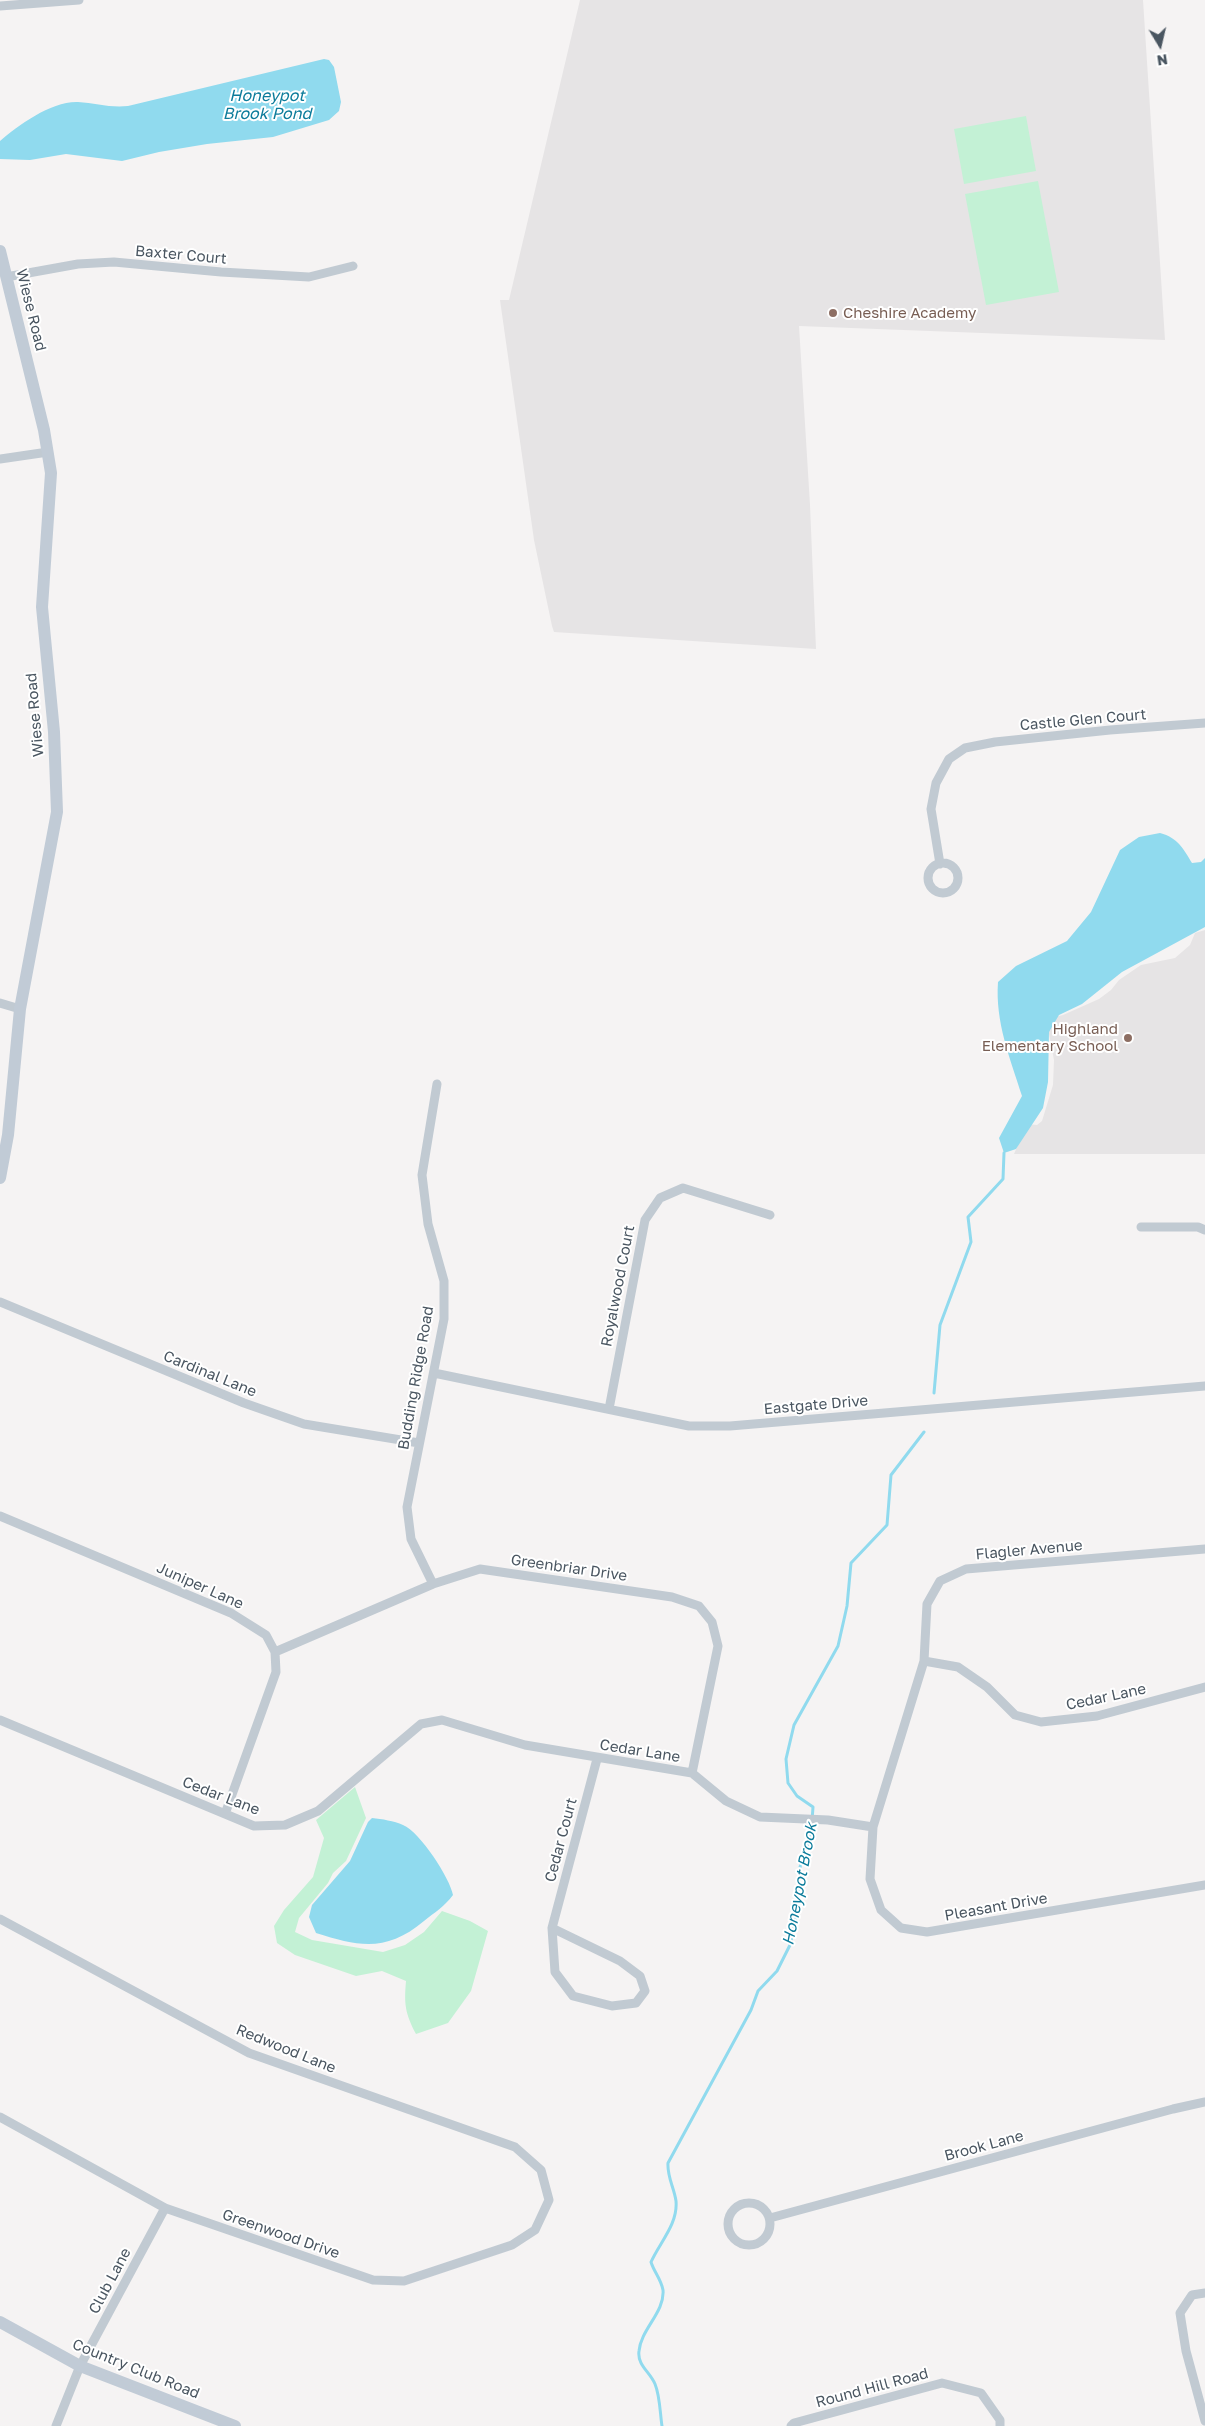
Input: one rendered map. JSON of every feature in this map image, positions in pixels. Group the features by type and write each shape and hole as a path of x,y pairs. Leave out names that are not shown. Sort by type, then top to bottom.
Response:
{"street":[{"path":"0,6 79,0"},
{"name":"Wiese Road","path":"0,251 48,452 51,473 42,607 54,732 57,812 20,1009 8,1135 0,1178"},
{"name":"Baxter Court","path":"6,277 78,264 114,262 309,278 352,266"},
{"path":"0,459 48,452"},
{"name":"Castle Glen Court","path":"940,864 931,809 936,783 949,759 965,748 995,742 1205,723"},
{"path":"0,1003 20,1009"},
{"name":"Budding Ridge Road","path":"433,1584 411,1539 407,1507 418,1443 444,1319 444,1281 428,1224 422,1175 437,1084"},
{"name":"Royalwood Court","path":"609,1409 645,1220 660,1198 683,1188 770,1216"},
{"path":"1141,1227 1198,1228 1205,1230"},
{"name":"Cardinal Lane","path":"0,1302 244,1403 304,1424 418,1443"},
{"name":"Eastgate Drive","path":"434,1373 688,1426 730,1426 1205,1386"},
{"name":"Juniper Lane","path":"0,1516 231,1613 266,1635 275,1652"},
{"name":"Flagler Avenue","path":"924,1661 927,1604 940,1581 966,1569 1205,1549"},
{"name":"Greenbriar Drive","path":"275,1652 433,1584 480,1569 672,1597 700,1606 712,1622 718,1646 692,1773"},
{"path":"225,1814 276,1672 275,1652"},
{"path":"874,1827 924,1661"},
{"name":"Cedar Lane","path":"924,1661 958,1667 987,1687 1015,1715 1041,1722 1097,1716 1205,1687"},
{"name":"Cedar Lane","path":"0,1720 254,1826 285,1825 318,1811 421,1724 442,1720 524,1745 597,1759 692,1773 726,1801 760,1817 828,1820 874,1827"},
{"name":"Cedar Court","path":"552,1928 620,1961 640,1976 645,1991 636,2003 612,2006 573,1996 555,1972 552,1928 597,1759"},
{"name":"Pleasant Drive","path":"874,1827 870,1880 881,1910 901,1928 927,1932 1205,1885"},
{"name":"Redwood Lane","path":"0,1919 249,2053 515,2147 541,2170 549,2200"},
{"name":"Brook Lane","path":"770,2218 1205,2102"},
{"name":"Greenwood Drive","path":"0,2117 165,2208 373,2280 404,2281 512,2245 534,2230 549,2200"},
{"path":"742,2204 756,2204 767,2212 770,2218 769,2232 760,2243 746,2245 733,2238 729,2232 729,2218 736,2207 742,2204"},
{"name":"Club Lane","path":"56,2426 80,2366 165,2208"},
{"path":"1205,2293 1192,2295 1180,2313 1186,2351 1205,2421"},
{"name":"Country Club Road","path":"0,2322 80,2366 235,2426"},
{"name":"Round Hill Road","path":"791,2426 794,2423 942,2383 981,2393 1000,2420 1000,2426"}],"shaded area":[{"name":"Cheshire Academy","path":"580,0 1143,0 1165,340 799,326 810,505 816,649 554,632 534,540 500,300 509,300"},
{"name":"Highland Elementary School","path":"1205,930 1205,1154 1014,1154 1027,1124 1037,1125 1042,1121 1053,1085 1054,1060 1049,1034 1042,1020 1063,1015 1099,999 1111,990 1119,980 1141,965 1175,958 1190,945 1195,933"}],"green space":[{"path":"1026,116 1036,171 964,184 954,129"},
{"path":"1038,181 1059,292 986,305 965,194"},
{"path":"355,1787 366,1818 346,1861 333,1873 328,1883 299,1918 295,1932 312,1940 383,1952 405,1945 424,1932 442,1911 470,1921 488,1931 471,1991 448,2023 416,2034 406,2008 406,1981 382,1971 356,1976 295,1955 277,1943 274,1926 284,1910 313,1877 324,1838 316,1820"}],"water":[{"name":"Honeypot Brook Pond","path":"324,59 329,60 334,67 341,102 339,111 329,120 273,137 207,144 159,152 122,161 66,154 30,160 0,159 0,141 26,121 57,105 78,102 109,106 128,106"},
{"path":"1160,833 1176,841 1183,848 1192,863 1201,862 1205,858 1205,927 1122,972 1082,1004 1059,1015 1049,1032 1048,1082 1043,1108 1016,1149 1004,1153 999,1138 1022,1096 1001,1026 998,982 1016,966 1067,941 1091,912 1120,850 1139,837"},
{"path":"372,1818 396,1822 410,1829 418,1836 440,1867 451,1887 453,1895 439,1909 411,1931 385,1942 360,1944 316,1933 309,1917 312,1905 350,1861 368,1822"}],"waterway":[{"name":"Honeypot Brook","path":"934,1393 940,1325 971,1242 968,1217 1003,1179 1004,1153"},
{"name":"Honeypot Brook","path":"662,2426 657,2389 640,2360 639,2351 644,2335 657,2313 663,2298 662,2286 651,2262 671,2225 676,2209 668,2163 751,2010 758,1991 777,1971 790,1945 795,1924 800,1867 811,1835 813,1807 797,1796 788,1783 786,1759 794,1725 838,1646 847,1606 851,1563 887,1525 891,1475 924,1432"}],"place":[{"name":"Cheshire Academy","path":"833,313"},
{"name":"Highland Elementary School","path":"1128,1038"}]}
